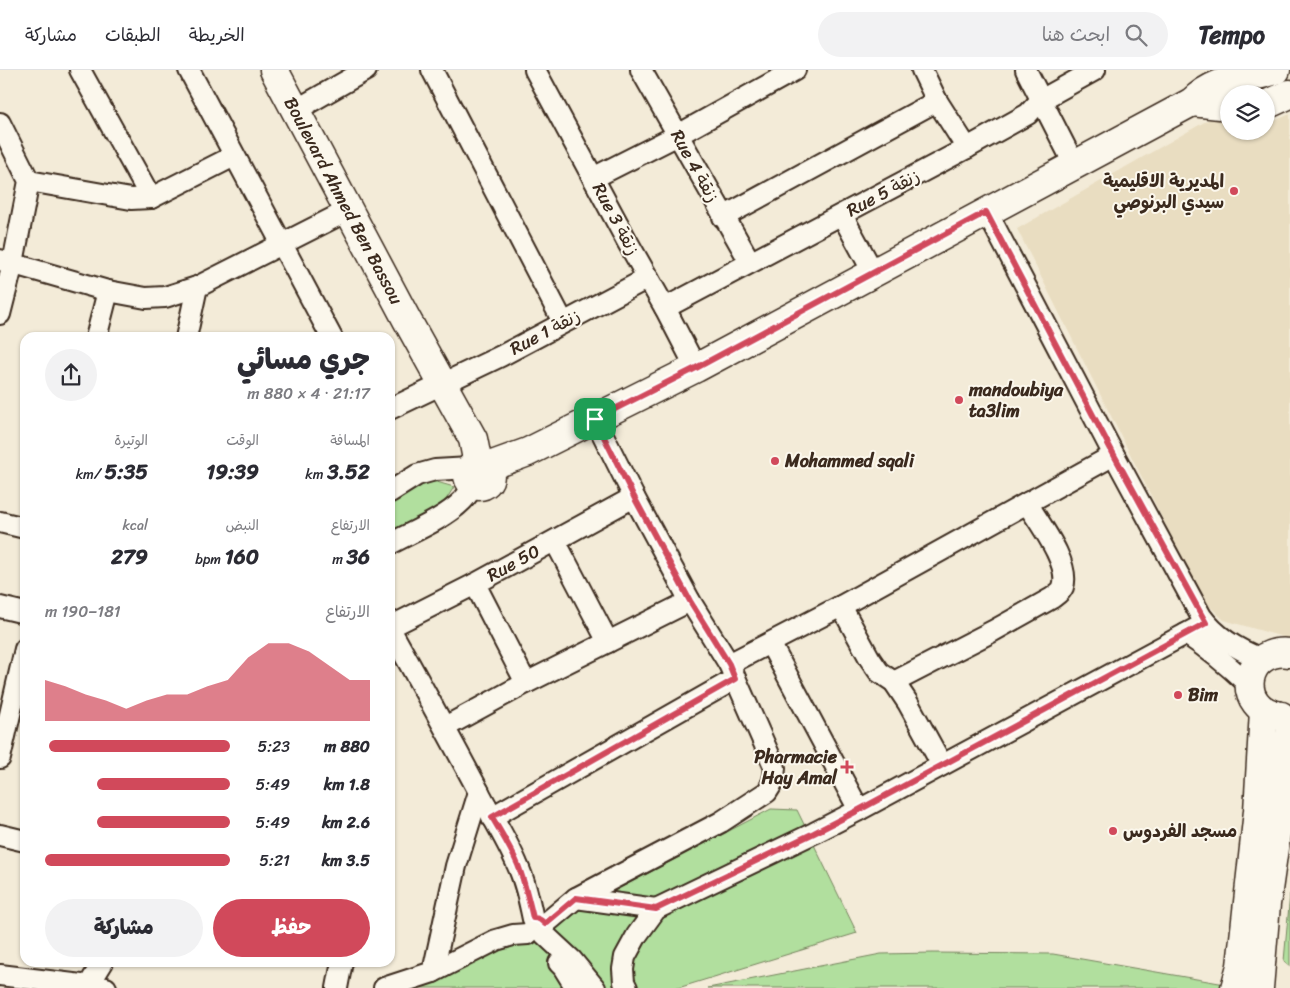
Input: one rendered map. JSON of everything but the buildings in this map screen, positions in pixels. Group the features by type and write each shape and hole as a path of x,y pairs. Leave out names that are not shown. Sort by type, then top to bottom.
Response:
{"street":[{"path":"80,70 151,198"},
{"path":"189,70 329,332"},
{"name":"Boulevard Ahmed Ben Bassou","path":"274,70 473,439 477,471"},
{"path":"296,110 364,70"},
{"path":"432,70 563,322"},
{"name":"Rue 3 زنقة","path":"535,70 696,368"},
{"name":"Rue 4 زنقة","path":"641,70 750,262"},
{"path":"593,178 678,135 795,70"},
{"path":"922,70 966,148"},
{"path":"1026,70 1075,166"},
{"name":"Rue 5 زنقة","path":"665,308 1028,114 1041,100 1095,70"},
{"path":"395,489 416,475 435,470 477,471 528,452 696,368 1075,166 1192,102 1208,88 1238,75 1260,75 1276,70"},
{"path":"1275,101 1290,94"},
{"path":"724,217 938,101"},
{"path":"1192,102 1220,105"},
{"path":"0,123 29,180 6,262 0,314"},
{"path":"29,180 131,199 151,198 234,156"},
{"path":"6,262 108,291 146,298 165,298 197,288 349,210"},
{"path":"986,212 1114,455 1206,623 1222,638 1245,652 1262,659"},
{"path":"842,215 873,272"},
{"name":"Rue 1 زنقة","path":"395,407 501,356 648,278"},
{"path":"187,332 197,288"},
{"path":"98,332 108,291"},
{"path":"384,988 433,972 496,940 537,930 576,898 721,822 767,792 772,786 775,768 732,672 690,601 634,497 595,419"},
{"path":"492,817 732,672 770,643 841,606 1114,455"},
{"path":"395,541 434,521 461,502 477,471"},
{"name":"Rue 50","path":"395,625 634,497"},
{"path":"894,682 993,631 1060,592 1063,587 1064,577 1059,555 1027,503"},
{"path":"0,522 20,527"},
{"path":"555,541 608,642"},
{"path":"475,584 526,683"},
{"path":"445,727 526,683 690,601"},
{"path":"841,606 870,659 879,672 894,682 908,704 942,765"},
{"path":"0,607 20,612"},
{"path":"627,988 624,982 623,970 625,957 637,935 656,909 859,810 1206,623"},
{"path":"1186,634 1220,659 1249,685"},
{"path":"395,637 518,865 526,887 537,930 576,988"},
{"path":"770,643 859,810"},
{"path":"1290,653 1270,654 1262,659 1255,666 1249,685 1251,695 1256,704 1264,711 1273,715 1290,715"},
{"path":"0,758 14,684 20,665"},
{"path":"1244,987 1241,966 1258,811 1264,711"},
{"path":"1244,987 1266,904 1285,801 1290,734"},
{"path":"433,972 456,866 479,792"},
{"path":"0,834 20,840"},
{"path":"576,898 656,909"},
{"path":"537,930 572,960 595,988"},
{"path":"0,975 94,987 101,967"},
{"path":"336,988 341,967"}],"shaded area":[{"path":"1290,114 1290,639 1224,620 1204,601 1017,229 1215,116 1220,116 1220,140 1275,140 1275,120"}],"green space":[{"path":"430,480 454,487 442,506 395,530 395,502"},
{"path":"771,809 797,810 857,933 678,988 407,988 493,954"},
{"path":"1290,894 1290,966 1284,961"},
{"path":"881,954 1053,954 1248,988 708,988"}],"place":[{"name":"المديرية الاقليمية سيدي البرنوصي","path":"1234,191"},
{"name":"mandoubiya ta3lim","path":"959,400"},
{"name":"Mohammed sqali","path":"775,461"},
{"name":"Bim","path":"1178,695"},
{"name":"Pharmacie Hay Amal","path":"847,767"},
{"name":"مسجد الفردوس","path":"1113,831"}],"route":[{"path":"986,212 1114,455 1206,623 859,810 656,909 576,898 545,924 538,918 533,918 526,887 518,865 492,817 735,679 729,664 690,601 634,497 595,419 696,368 986,212"}]}
